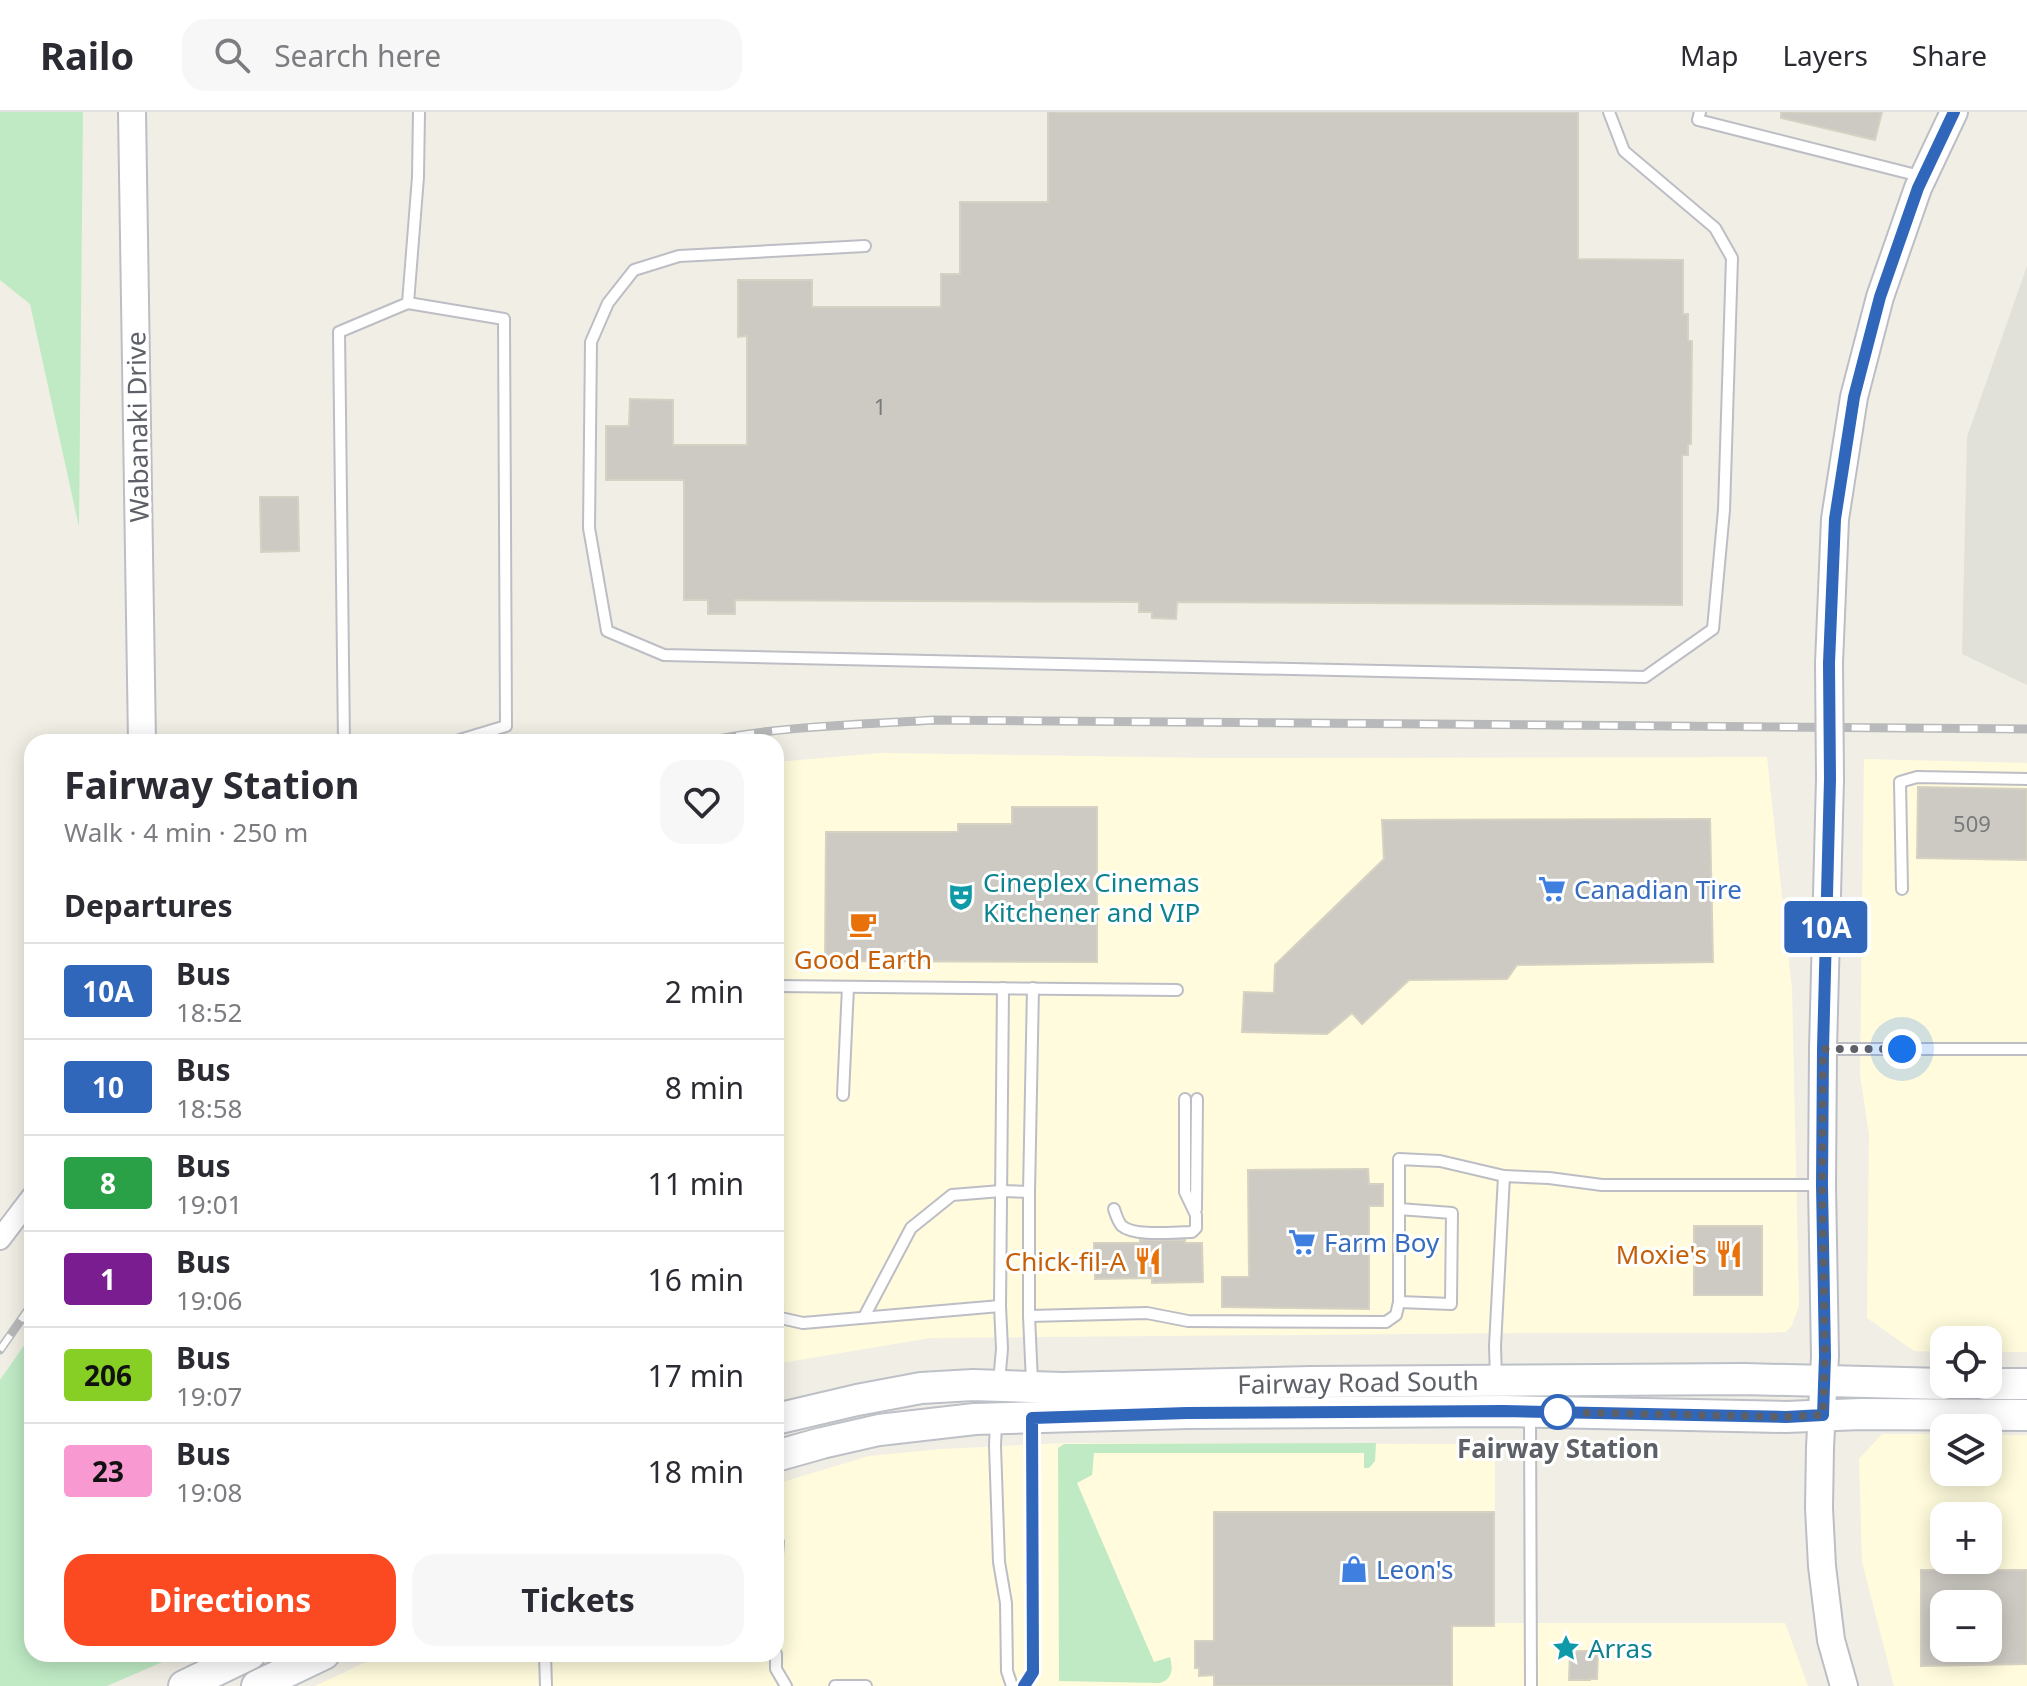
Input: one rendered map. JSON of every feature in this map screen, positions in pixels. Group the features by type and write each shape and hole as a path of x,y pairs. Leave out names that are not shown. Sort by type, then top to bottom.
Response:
{"main road":[{"name":"Fairway Road South","path":"784,1454 879,1430 929,1423 997,1402 1032,1387 1744,1379 1930,1384"},
{"path":"2002,1384 2027,1384"},
{"name":"Fairway Road South","path":"784,1417 921,1388 973,1385 997,1402 1032,1418 1187,1413 1530,1411 1786,1417 2027,1415"},
{"path":"184,1686 234,1662"},
{"path":"257,1686 307,1662"}],"street":[{"name":"Wabanaki Drive","path":"132,112 142,734"},
{"path":"1844,1686 1831,1640 1819,1508 1825,1381 1823,1049 1830,779 1829,663 1835,519 1854,397 1880,297 1923,177 1954,112"},
{"path":"0,1239 24,1208"}],"lane":[{"path":"408,303 418,177 419,112"},
{"path":"865,246 679,256 634,270 608,303 591,342 589,528 607,631 664,655 1645,677 1713,629 1724,510 1732,258 1715,228 1624,151 1609,112"},
{"path":"1700,112 1698,120 1923,177"},
{"path":"344,734 339,332 408,303 504,319 506,726 480,734"},
{"path":"1902,889 1900,782 1917,777 2027,779"},
{"path":"784,986 1177,990"},
{"path":"843,1095 848,987"},
{"path":"1003,988 1002,1349 995,1446 999,1562 1006,1603 1007,1671 1012,1686"},
{"path":"1024,1686 1033,1672 1029,1192 1033,988"},
{"path":"1823,1049 2027,1049"},
{"path":"1185,1099 1185,1192 1196,1215"},
{"path":"1114,1209 1120,1225 1131,1231 1192,1232 1196,1228 1197,1099"},
{"path":"1029,1316 1147,1313 1188,1321 1386,1322 1396,1315 1399,1302 1399,1159 1440,1161 1504,1176 1602,1185 1822,1185"},
{"path":"1496,1381 1504,1176"},
{"path":"864,1317 911,1228 952,1195 1029,1192"},
{"path":"1399,1209 1452,1213 1451,1304 1399,1302"},
{"path":"784,1319 803,1323 1000,1306"},
{"path":"1530,1411 1531,1686"},
{"path":"545,1662 546,1686"},
{"path":"776,1662 776,1669 786,1686"},
{"path":"835,1686 863,1686"}],"shaded area":[{"path":"2027,266 2027,685 1962,654 1967,437"},
{"path":"881,753 1215,758 1767,757 1792,989 1799,1306 1792,1325 1786,1332 1749,1333 930,1338 784,1363 784,761"},
{"path":"1864,759 2027,763 2027,1352 2002,1352 2002,1326 1930,1326 1930,1352 1914,1351 1867,1318 1869,1135 1860,1074"},
{"path":"1882,1434 1930,1434 1930,1486 2002,1486 2002,1435 2027,1435 2027,1686 1894,1686 1862,1562 1859,1459"},
{"path":"1064,1443 1495,1444 1495,1623 1785,1623 1808,1686 315,1686 366,1662 784,1662 784,1482 869,1456"}],"green space":[{"path":"0,112 83,112 79,527 30,304 0,280"},
{"path":"24,1346 24,1662 162,1662 107,1686 0,1686 0,1380"},
{"path":"1376,1443 1375,1461 1369,1468 1364,1468 1364,1453 1094,1453 1092,1475 1077,1483 1154,1662 1170,1657 1172,1669 1170,1676 1160,1683 1059,1681 1058,1448 1064,1444"}],"building":[{"path":"1048,112 1578,112 1578,259 1683,260 1683,314 1688,314 1688,341 1692,341 1691,444 1688,444 1688,455 1682,455 1682,605 1177,602 1176,619 1152,618 1152,612 1139,612 1139,602 735,600 735,614 708,614 708,600 684,600 684,480 606,480 606,426 629,426 630,399 673,400 673,445 747,445 747,336 738,337 738,280 812,280 812,307 941,307 941,274 960,274 960,202 1048,202"},
{"path":"1781,112 1882,112 1875,140 1781,118"},
{"path":"260,497 298,497 299,551 261,552"},
{"path":"1918,787 2027,789 2027,860 1917,858"},
{"name":"Cineplex Cinemas Kitchener and VIP","path":"1012,807 1097,807 1097,962 825,961 826,832 958,832 958,824 1012,824"},
{"path":"1710,819 1713,962 1517,965 1507,979 1409,980 1362,1024 1352,1013 1327,1034 1242,1032 1244,992 1274,993 1275,965 1384,859 1382,820"},
{"path":"1368,1169 1369,1184 1383,1184 1383,1206 1369,1206 1369,1309 1222,1307 1222,1277 1249,1277 1248,1170"},
{"path":"1694,1226 1762,1226 1762,1295 1694,1295"},
{"name":"Chick-fil-A","path":"1140,1240 1202,1243 1203,1282 1152,1283 1152,1278 1095,1279 1094,1243 1140,1243"},
{"name":"Leon's","path":"1214,1512 1494,1512 1494,1626 1452,1626 1452,1686 1214,1686 1214,1675 1199,1676 1199,1668 1195,1668 1195,1641 1214,1641"},
{"path":"1921,1570 1930,1570 1930,1574 2002,1574 2002,1570 2027,1570 2027,1664 1921,1666"},
{"path":"1570,1651 1598,1651 1597,1679 1569,1680"}],"railway":[{"path":"752,734 934,720 2027,729"},
{"path":"0,1350 24,1316"}],"bus line":[{"name":"10A","path":"1024,1686 1033,1672 1032,1418 1187,1413 1504,1411 1786,1417 1823,1415 1823,1049 1830,779 1829,663 1835,519 1854,397 1880,297 1918,188 1954,112"}],"place":[{"name":"Canadian Tire","path":"1552,889"},
{"name":"Cineplex Cinemas Kitchener and VIP","path":"961,897"},
{"name":"Good Earth","path":"863,924"},
{"name":"Farm Boy","path":"1302,1242"},
{"name":"Moxie's","path":"1729,1254"},
{"name":"Chick-fil-A","path":"1148,1261"},
{"name":"Fairway Station","path":"1558,1412"},
{"name":"Leon's","path":"1354,1569"},
{"name":"Arras","path":"1566,1648"}],"route":[{"path":"1558,1412 1786,1417 1823,1415 1823,1049 1902,1049"}]}
